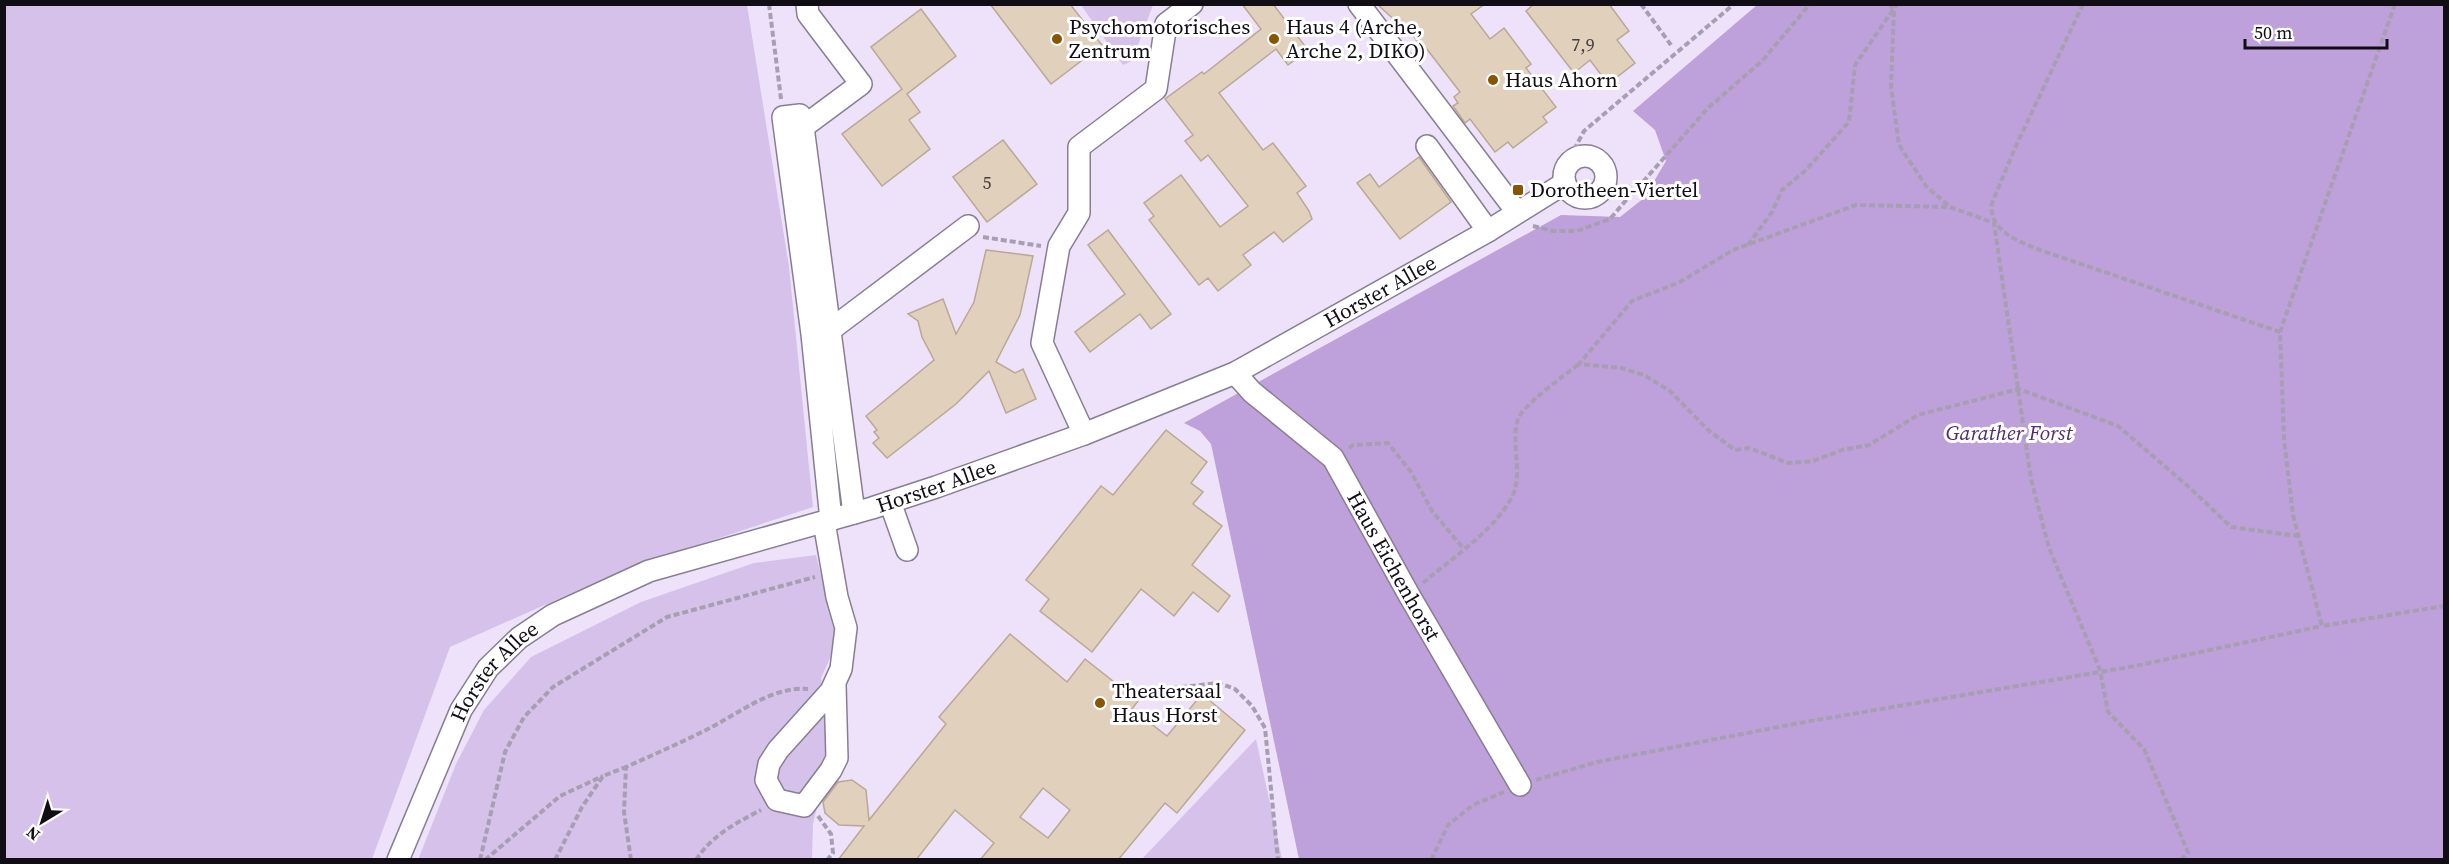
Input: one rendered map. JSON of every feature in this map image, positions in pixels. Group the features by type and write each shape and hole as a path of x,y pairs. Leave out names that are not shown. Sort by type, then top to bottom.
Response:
{"street":[{"path":"803,127 861,84 808,14 807,4"},
{"path":"1084,434 1042,343 1058,249 1079,213 1079,147 1156,89 1166,24 1192,4"},
{"path":"1359,4 1517,212"},
{"path":"833,688 837,758 804,806 777,800 766,780 769,764 778,750 833,688 841,669 846,628 837,597 828,521 820,333 803,127 800,115 783,117 820,333 854,513"},
{"path":"1427,146 1488,231"},
{"path":"1586,156 1599,162 1605,173 1603,187 1598,193 1585,198 1572,193 1565,183 1565,169 1574,159 1586,156"},
{"name":"Horster Allee","path":"398,860 461,710 488,668 519,638 553,615 649,572 890,502 1084,434 1235,373 1488,231 1565,183"},
{"path":"820,333 963,230"},
{"name":"Haus Eichenhorst","path":"1235,373 1252,392 1332,458 1520,785"},
{"path":"890,502 907,550"}],"path":[{"path":"769,4 783,117"},
{"path":"1641,4 1671,45"},
{"path":"1574,159 1576,146 1584,131 1734,4"},
{"path":"1517,212 1525,224 1553,231 1577,231 1610,219 1708,108 1762,61 1810,4"},
{"path":"1889,4 1894,9 1891,87 1899,145 1926,186 1950,207"},
{"path":"1747,245 1772,212 1782,190 1805,171 1849,122 1855,65 1897,4"},
{"path":"2083,4 2015,148 1990,213 1994,223 2031,479 2049,548 2100,670 2108,712 2144,749 2191,860"},
{"path":"2322,626 2293,515 2284,439 2280,332 2395,4"},
{"path":"1603,187 1634,192"},
{"path":"1409,595 1492,524 1513,495 1518,465 1516,437 1518,418 1528,406 1579,364 1632,301 1680,282 1733,250 1856,205 1950,207 1994,223 2017,240 2037,249 2280,332"},
{"path":"963,230 1058,249"},
{"path":"1579,364 1621,368 1644,375 1670,391 1708,430 1735,450 1749,448 1788,463 1814,461 1842,450 1869,445 1918,415 2019,389 2118,426 2231,527 2298,536"},
{"path":"1332,458 1353,445 1388,443 1410,472 1432,511 1463,548"},
{"path":"480,860 505,752 524,717 553,687 667,618 833,573"},
{"path":"1431,860 1448,825 1473,805 1520,785 1597,762 1810,721 2100,670 2135,666 2322,626 2444,608"},
{"path":"1163,689 1219,683 1236,689 1252,706 1265,728 1278,860"},
{"path":"485,860 560,796 691,738 766,698 786,690 833,688"},
{"path":"626,767 624,812 631,860"},
{"path":"555,860 582,807 603,776"},
{"path":"696,860 705,846 720,833 736,822 774,804 777,800"},
{"path":"808,803 831,834 833,853 827,860"},
{"path":"2181,860 2187,852"}],"shaded area":[{"path":"5,4 747,5 789,267 813,507 648,559 450,647 372,859 5,859"},
{"path":"1081,5 1153,5 1132,61 1123,65"},
{"path":"816,555 835,631 830,658 821,678 827,719 828,761 813,824 812,859 418,860 456,764 484,710 531,657 641,602 754,563"},
{"path":"1256,739 1282,859 1142,859"}],"green space":[{"name":"Garather Forst","path":"1757,5 2444,5 2444,859 1299,859 1211,444 1200,431 1184,423 1561,215 1620,217 1644,198 1666,161 1655,130 1633,111"}],"building":[{"name":"Psychomotorisches Zentrum","path":"990,4 1070,4 1102,45 1051,84"},
{"path":"1242,4 1273,4 1308,50 1288,65 1276,49 1219,93 1263,150 1273,143 1306,186 1297,193 1312,219 1283,242 1274,232 1243,255 1251,265 1218,291 1208,278 1199,285 1149,220 1154,216 1144,203 1181,175 1220,227 1248,206 1208,155 1201,161 1185,141 1193,135 1165,99 1202,72 1204,74 1261,29"},
{"name":"Haus Ahorn","path":"1377,4 1485,4 1471,14 1490,39 1504,28 1531,64 1526,68 1556,107 1543,117 1547,122 1513,148 1508,142 1495,152 1470,119 1465,123 1453,106 1458,103 1454,97 1460,92 1419,39 1417,41 1403,22 1400,25"},
{"name":"Haus Ahorn","path":"1534,4 1609,4 1629,31 1617,40 1635,63 1608,84 1590,60 1574,73 1526,11"},
{"path":"921,9 956,56 907,94 920,112 909,120 930,149 882,186 842,134 902,89 871,47"},
{"path":"1003,140 1037,184 987,222 953,177"},
{"path":"1419,157 1451,202 1400,239 1357,183 1370,174 1379,187"},
{"path":"1108,230 1171,314 1151,329 1140,314 1090,352 1075,332 1125,294 1088,245"},
{"path":"986,250 1033,256 1020,315 996,362 1015,373 1023,369 1036,399 1006,413 989,371 956,404 887,458 873,443 879,438 874,432 877,430 866,416 934,360 922,337 918,321 908,314 943,299 956,334 974,302"},
{"path":"1166,430 1207,462 1191,483 1203,492 1193,504 1222,526 1192,565 1230,596 1218,612 1193,592 1174,616 1141,589 1092,652 1040,611 1049,599 1026,580 1101,486 1113,495"},
{"path":"1010,634 1067,682 1085,659 1138,701 1132,709 1167,736 1202,694 1245,730 1177,813 1165,803 1118,860 980,860 994,843 955,810 916,860 838,860 864,826 839,825 825,813 823,802 838,782 852,780 866,790 869,820 946,724 939,717","holes":["1043,788 1070,810 1048,838 1020,817"]}],"place":[{"name":"Psychomotorisches Zentrum","path":"1057,39"},
{"name":"Haus 4 (Arche, Arche 2, DIKO)","path":"1274,39"},
{"name":"Haus Ahorn","path":"1493,80"},
{"name":"Dorotheen-Viertel","path":"1518,190"},
{"name":"Theatersaal Haus Horst","path":"1100,703"}]}
